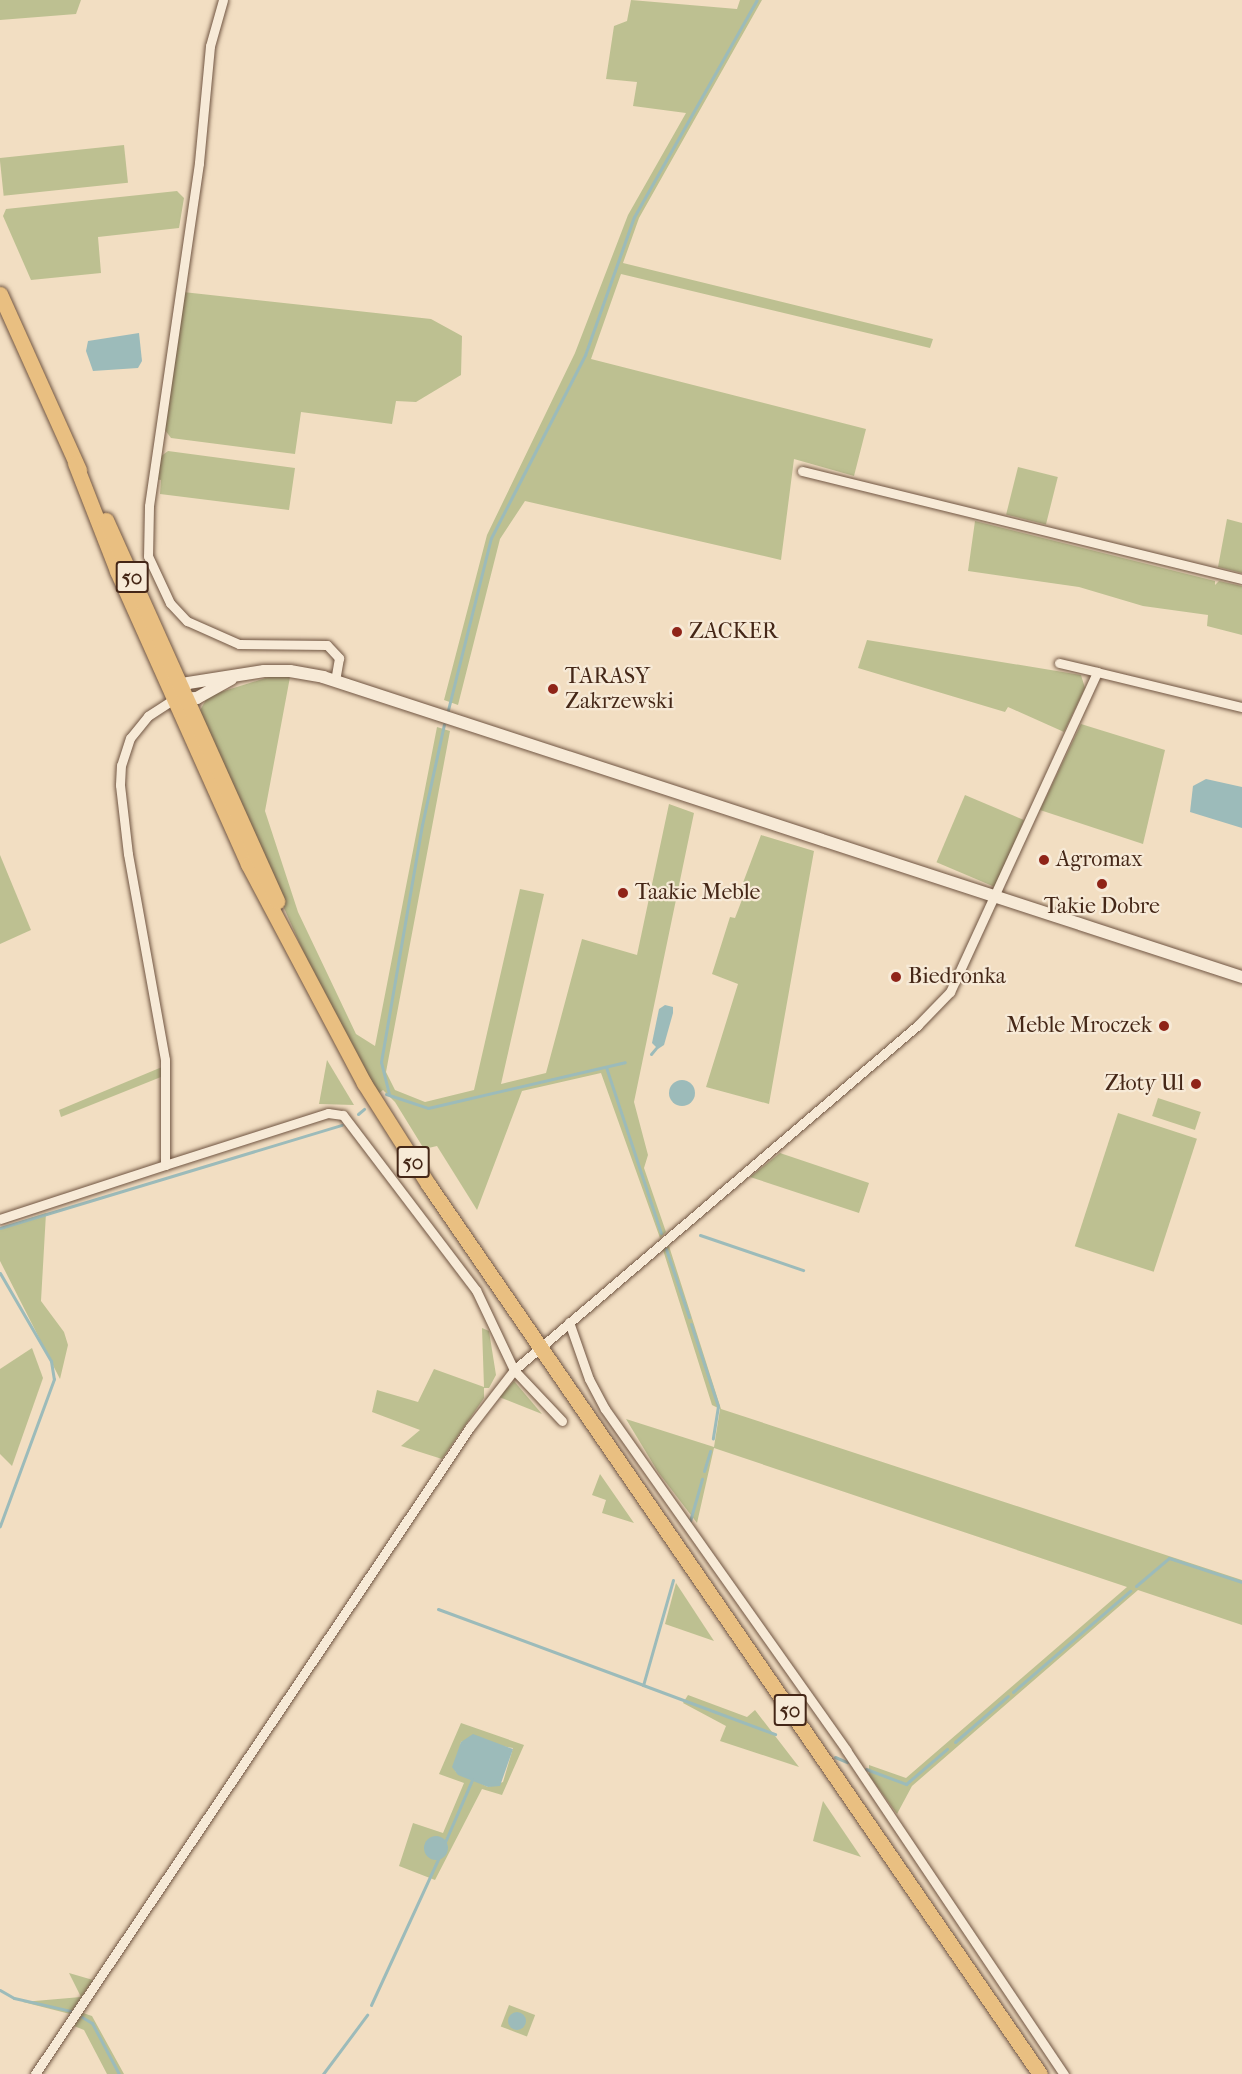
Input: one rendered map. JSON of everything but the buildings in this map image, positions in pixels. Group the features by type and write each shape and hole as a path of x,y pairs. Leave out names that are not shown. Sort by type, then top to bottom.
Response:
{"main road":[{"name":"50","path":"0,294 75,463 93,516 180,696 248,864 301,968 398,1138 1040,2074"}],"street":[{"path":"222,0 210,46 198,171 149,506 148,556 166,595 187,621 239,644 327,645 339,658 335,680"},
{"path":"802,471 1242,579"},
{"path":"1059,663 1242,707"},
{"path":"165,1165 165,1060 128,854 120,785 121,765 130,738 148,716 180,696 231,679 277,670 335,680 1242,976"},
{"path":"35,2074 444,1466 514,1370 934,1010 957,983 1097,672"},
{"path":"0,1219 328,1113 343,1115 476,1290 514,1370 562,1421"},
{"path":"569,1322 589,1379 605,1409 846,1750 1064,2074"}],"green space":[{"path":"0,0 81,0 76,14 0,20"},
{"path":"631,0 737,9 740,0 762,0 639,218 623,263 933,339 930,348 621,274 591,359 866,429 854,476 794,459 781,560 525,501 500,539 458,705 444,700 487,535 575,353 628,215 686,113 633,106 637,82 606,79 614,26 627,21"},
{"path":"124,145 128,183 4,196 0,158"},
{"path":"177,191 184,198 179,228 98,237 101,273 31,280 3,216 6,209"},
{"path":"183,292 431,319 462,336 461,375 416,402 396,401 392,424 301,412 295,454 171,438 165,430"},
{"path":"168,451 295,468 289,510 160,494 161,480 156,479 160,457"},
{"path":"1018,467 1058,477 1046,524 1006,515"},
{"path":"1227,519 1242,523 1242,573 1218,567"},
{"path":"975,521 1215,581 1215,585 1219,581 1242,586 1242,635 1207,626 1208,615 1143,606 1079,587 968,571"},
{"path":"867,640 1081,675 1085,688 1064,732 1008,707 1005,712 858,668"},
{"path":"269,677 290,677 265,811 298,912 356,1034 375,1046 437,727 450,731 386,1072 395,1090 425,1102 474,1090 520,889 544,894 501,1084 546,1073 582,939 637,955 669,804 694,813 634,1102 648,1155 644,1168 666,1232 660,1238 601,1073 522,1091 477,1210 437,1146 424,1149 395,1102 383,1090 378,1094 311,969 198,714 208,696"},
{"path":"1081,724 1165,750 1143,844 1040,810"},
{"path":"965,795 1024,820 995,887 936,862"},
{"path":"761,835 814,851 769,1104 706,1087 738,984 712,974 730,917 735,918 743,897 738,896"},
{"path":"0,855 31,930 0,944"},
{"path":"327,1060 354,1105 319,1104"},
{"path":"162,1067 161,1077 61,1117 59,1110"},
{"path":"1158,1098 1201,1112 1195,1130 1152,1116"},
{"path":"1118,1113 1197,1139 1154,1272 1075,1246"},
{"path":"780,1153 869,1183 859,1213 750,1177"},
{"path":"46,1213 41,1301 64,1332 68,1345 60,1379 0,1261 0,1228"},
{"path":"669,1246 721,1409 1242,1580 1242,1625 1138,1590 912,1786 897,1814 869,1775 869,1765 906,1778 1127,1587 714,1448 697,1523 658,1472 626,1419 714,1447 720,1409 712,1405 663,1250"},
{"path":"482,1328 489,1331 496,1375 489,1388 484,1388 484,1398 442,1459 401,1446 420,1430 372,1412 377,1390 418,1402 434,1369 484,1387"},
{"path":"32,1348 43,1378 12,1466 0,1454 0,1369"},
{"path":"514,1381 542,1414 499,1397"},
{"path":"600,1474 634,1523 602,1513 606,1500 592,1495"},
{"path":"676,1583 714,1641 665,1624"},
{"path":"688,1695 747,1717 755,1710 799,1767 720,1741 726,1726 683,1703"},
{"path":"461,1723 524,1745 502,1795 482,1789 435,1880 399,1866 413,1823 443,1833 464,1783 439,1774","holes":["466,1740 513,1748 503,1782 488,1787 455,1771 461,1742"]},
{"path":"823,1801 861,1857 813,1841"},
{"path":"69,1973 93,1980 70,2014 23,2002 81,1997"},
{"path":"509,2005 535,2015 527,2037 501,2026"},
{"path":"83,2013 92,2016 124,2074 107,2074 84,2030 74,2026"}],"water":[{"path":"139,333 142,361 138,368 93,371 86,351 88,341"},
{"path":"1206,779 1242,787 1242,828 1190,812 1193,786"},
{"path":"665,1005 673,1007 673,1013 664,1045 658,1049 652,1043 659,1009"},
{"path":"682,1080 691,1084 695,1093 691,1102 682,1106 673,1102 669,1093 673,1084"},
{"path":"473,1734 513,1749 500,1786 488,1787 458,1775 452,1767 461,1742"},
{"path":"436,1836 445,1839 448,1848 445,1857 436,1860 427,1857 424,1848 427,1839"},
{"path":"517,2012 523,2015 526,2021 523,2027 517,2030 511,2027 508,2021 511,2015"}],"waterway":[{"path":"448,710 491,538 585,355 634,217 757,0"},
{"path":"389,1094 381,1062 422,825 444,724"},
{"path":"651,1054 656,1048"},
{"path":"386,1094 428,1108 625,1062"},
{"path":"606,1067 661,1233"},
{"path":"358,1114 364,1109"},
{"path":"0,1228 342,1125"},
{"path":"700,1235 803,1270"},
{"path":"666,1249 689,1317"},
{"path":"0,1273 51,1361 54,1379 0,1526"},
{"path":"691,1324 718,1406 713,1439"},
{"path":"704,1471 710,1451"},
{"path":"690,1521 702,1479"},
{"path":"1136,1586 1169,1558 1242,1582"},
{"path":"673,1580 643,1685 775,1734"},
{"path":"1013,1692 1130,1591"},
{"path":"438,1609 643,1685"},
{"path":"955,1742 1008,1696"},
{"path":"866,1769 906,1784 947,1749"},
{"path":"835,1757 847,1762"},
{"path":"445,1842 472,1780"},
{"path":"371,2005 438,1859"},
{"path":"0,1990 14,1998 71,2011"},
{"path":"323,2074 367,2015"},
{"path":"82,2017 92,2023 119,2074"}],"place":[{"name":"ZACKER","path":"677,632"},
{"name":"TARASY Zakrzewski","path":"553,689"},
{"name":"Agromax","path":"1044,860"},
{"name":"Takie Dobre","path":"1102,884"},
{"name":"Taakie Meble","path":"623,893"},
{"name":"Biedronka","path":"896,977"},
{"name":"Meble Mroczek","path":"1164,1026"},
{"name":"Złoty Ul","path":"1196,1084"}]}
